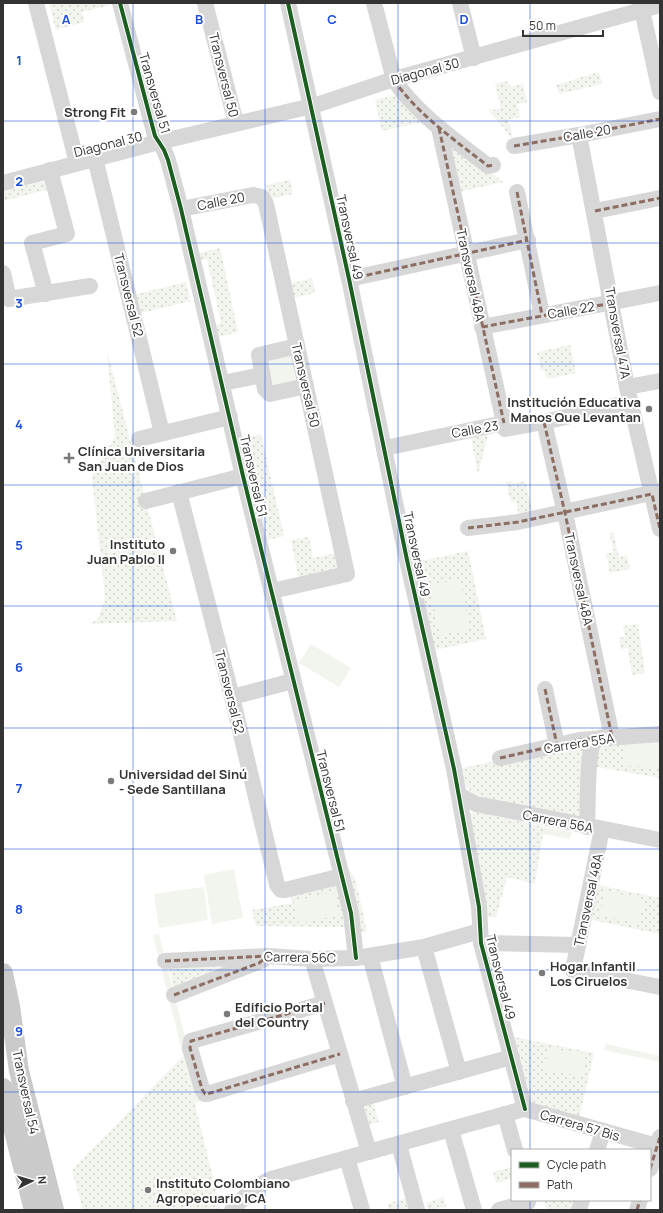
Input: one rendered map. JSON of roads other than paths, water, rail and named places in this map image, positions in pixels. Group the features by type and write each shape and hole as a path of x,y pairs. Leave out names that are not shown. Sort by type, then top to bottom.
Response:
{"main road":[{"name":"Transversal 54","path":"3,974 10,1006 19,1071 54,1210"},
{"name":"Transversal 54","path":"3,1088 34,1210"}],"street":[{"path":"36,3 76,163"},
{"name":"Transversal 51","path":"120,3 155,136 168,160 181,209 223,383 243,476 354,927 405,1086"},
{"name":"Transversal 50","path":"205,3 236,123"},
{"name":"Transversal 49","path":"288,3 349,279 459,795 479,907 480,937 525,1109"},
{"path":"374,3 394,80 439,128 488,166 493,165"},
{"path":"460,3 474,58"},
{"name":"Diagonal 30","path":"3,182 159,142 346,97 394,80 660,5"},
{"path":"642,10 660,92"},
{"name":"Calle 20","path":"514,146 660,119"},
{"name":"Transversal 48A","path":"439,128 504,422"},
{"name":"Transversal 47A","path":"579,135 595,211 629,394 656,492 660,529"},
{"name":"Transversal 52","path":"95,158 162,433"},
{"path":"46,294 32,243 67,234 50,170"},
{"path":"517,192 528,240 542,315"},
{"name":"Calle 20","path":"181,209 250,195 262,197"},
{"name":"Transversal 50","path":"262,197 266,204 347,574 272,591"},
{"path":"595,211 660,198"},
{"path":"349,279 528,240"},
{"path":"3,273 9,299 90,286"},
{"name":"Calle 22","path":"482,327 660,293"},
{"path":"297,346 259,355 265,390 268,393 306,386"},
{"path":"223,383 262,375"},
{"name":"Calle 23","path":"385,448 504,422 505,430 544,422 629,394 660,381"},
{"path":"139,439 230,417"},
{"name":"Transversal 48A","path":"544,422 565,513 607,737 598,739 592,745 589,768 595,828 578,946 573,970 660,987"},
{"path":"146,501 243,476"},
{"name":"Transversal 52","path":"179,492 232,696 277,885 281,890 342,876"},
{"path":"468,528 518,522 565,513 656,492"},
{"path":"232,696 293,681"},
{"path":"545,689 557,745"},
{"name":"Carrera 55A","path":"500,758 557,745 607,737 660,734"},
{"name":"Carrera 56A","path":"459,795 476,804 660,840"},
{"name":"Carrera 56C","path":"165,961 268,956 312,959 363,957 480,937 578,946"},
{"path":"424,946 459,1072"},
{"path":"174,995 259,963 268,956"},
{"path":"312,959 369,1152"},
{"path":"325,1003 191,1041 190,1048 202,1089 205,1094 210,1093 340,1054"},
{"path":"354,1101 512,1057"},
{"path":"232,1210 253,1188 262,1183 525,1109"},
{"name":"Carrera 57 Bis","path":"525,1109 603,1132 659,1142"},
{"path":"505,1114 515,1149"},
{"path":"451,1130 474,1210"},
{"path":"597,1149 603,1132"},
{"path":"651,1166 659,1142"},
{"path":"399,1145 417,1210"},
{"path":"347,1158 362,1210"},
{"path":"499,1210 528,1201"}],"place":[{"name":"Strong Fit","path":"134,112"},
{"name":"Institución Educativa Manos Que Levantan","path":"649,409"},
{"name":"Clínica Universitaria San Juan de Dios","path":"69,458"},
{"name":"Instituto Juan Pablo II","path":"173,551"},
{"name":"Universidad del Sinú - Sede Santillana","path":"111,781"},
{"name":"Hogar Infantil Los Ciruelos","path":"542,973"},
{"name":"Edificio Portal del Country","path":"227,1014"},
{"name":"Instituto Colombiano Agropecuario ICA","path":"148,1190"}]}
